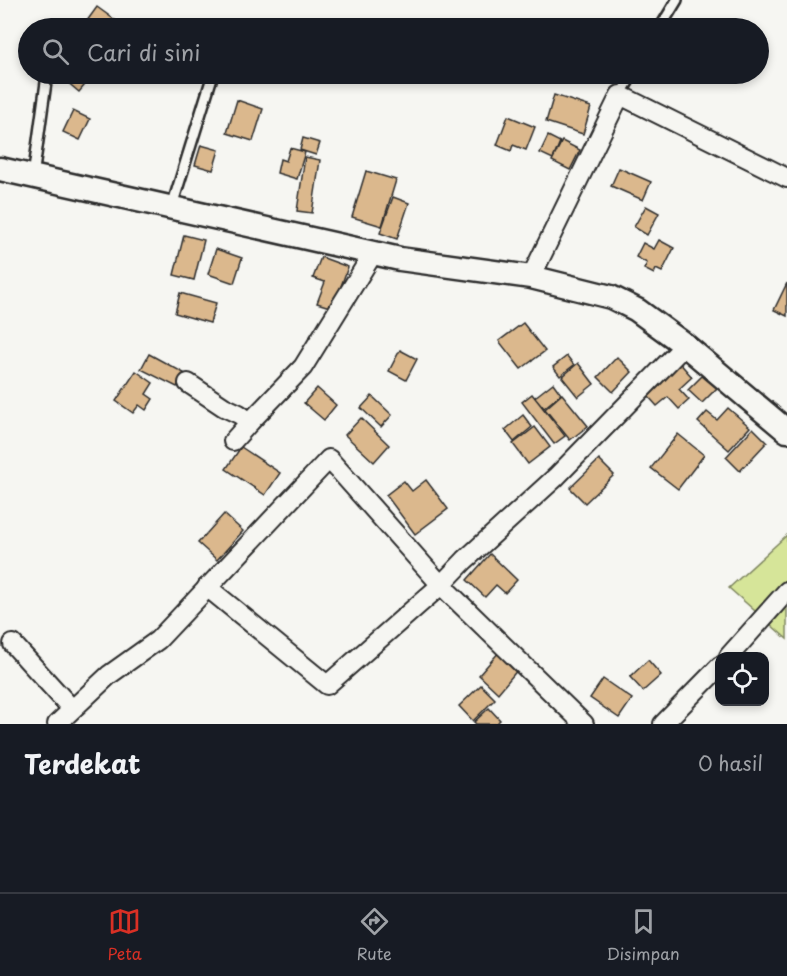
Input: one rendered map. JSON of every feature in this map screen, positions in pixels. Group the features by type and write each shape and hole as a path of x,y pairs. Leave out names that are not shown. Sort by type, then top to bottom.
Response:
{"street":[{"path":"531,277 620,95 787,178"},
{"path":"0,169 400,259 531,277 611,297 637,310 684,345 787,431"},
{"path":"232,441 303,367 374,252"},
{"path":"207,587 327,685 441,585 556,477 684,345"},
{"path":"188,383 250,422"},
{"path":"57,724 108,675 158,640 329,459 441,585 584,724"},
{"path":"733,652 787,591"},
{"path":"13,644 72,709"},
{"path":"663,724 715,671"}],"lane":[{"path":"666,18 677,0"},
{"path":"33,177 46,84"},
{"path":"171,208 210,84"},
{"path":"620,95 627,84"}],"green space":[{"path":"787,535 787,639 729,588"}],"building":[{"path":"97,7 112,18 89,18"},
{"path":"70,84 86,84 79,92"},
{"path":"554,95 591,107 583,134 546,122"},
{"path":"237,100 263,109 253,141 227,133"},
{"path":"73,111 90,119 80,140 63,132"},
{"path":"508,116 535,127 526,150 513,145 511,151 497,145"},
{"path":"548,136 560,142 553,159 540,153"},
{"path":"303,138 320,143 316,155 300,150"},
{"path":"562,141 580,150 570,170 552,161"},
{"path":"201,145 219,150 213,170 195,165"},
{"path":"290,148 305,152 297,179 277,173 280,159 286,161"},
{"path":"305,157 320,160 312,213 297,211"},
{"path":"619,168 651,182 643,200 611,186"},
{"path":"366,171 396,180 382,226 352,217"},
{"path":"393,197 409,203 397,239 380,233"},
{"path":"646,206 659,213 647,235 634,227"},
{"path":"184,235 204,240 194,280 174,275"},
{"path":"659,240 674,248 662,272 656,269 654,274 644,269 647,263 636,257 643,243 654,249"},
{"path":"216,249 242,258 234,283 208,274"},
{"path":"321,257 348,267 333,308 317,303 325,282 313,278"},
{"path":"787,283 787,316 774,310"},
{"path":"180,293 216,303 210,323 175,313"},
{"path":"523,323 545,351 521,369 499,341"},
{"path":"400,350 417,359 406,380 389,371"},
{"path":"149,354 184,373 177,387 141,369"},
{"path":"567,356 574,365 560,376 553,367"},
{"path":"617,357 632,372 613,392 598,377"},
{"path":"677,360 692,377 679,389 689,400 679,409 668,397 657,406 648,396 660,385 655,379"},
{"path":"578,363 594,384 578,397 562,377"},
{"path":"136,371 153,383 146,394 153,399 146,410 139,405 133,413 116,401"},
{"path":"703,375 717,388 702,403 688,390"},
{"path":"553,383 561,394 544,408 535,397"},
{"path":"317,388 336,405 324,420 304,403"},
{"path":"532,394 565,436 554,444 522,402"},
{"path":"562,394 588,426 570,440 545,409"},
{"path":"372,396 392,415 381,427 361,408"},
{"path":"728,408 750,427 729,450 698,422 707,412 717,420"},
{"path":"523,415 532,427 514,442 505,430"},
{"path":"361,418 389,445 374,462 345,435"},
{"path":"535,427 550,447 528,464 513,444"},
{"path":"753,428 767,442 740,471 726,457"},
{"path":"678,434 704,455 678,489 651,468"},
{"path":"241,447 280,473 265,495 226,469"},
{"path":"599,460 614,475 585,503 570,488"},
{"path":"426,480 448,509 415,534 386,495 404,481 412,491"},
{"path":"224,514 243,531 217,560 198,543"},
{"path":"490,554 517,580 505,593 496,585 485,597 467,580"},
{"path":"500,651 519,668 498,693 479,675"},
{"path":"648,660 661,675 643,691 630,677"},
{"path":"603,679 632,699 619,718 590,698"},
{"path":"481,685 495,699 473,721 459,706"},
{"path":"489,708 500,720 496,724 476,724 474,722"}]}
